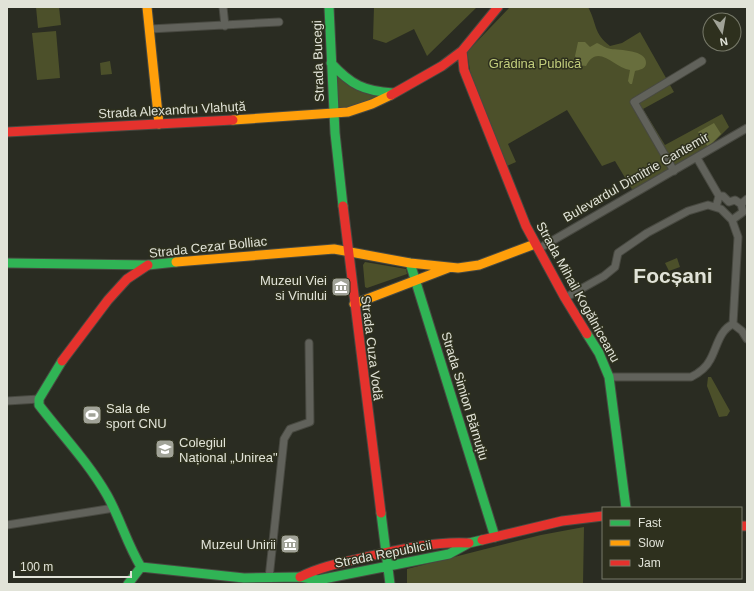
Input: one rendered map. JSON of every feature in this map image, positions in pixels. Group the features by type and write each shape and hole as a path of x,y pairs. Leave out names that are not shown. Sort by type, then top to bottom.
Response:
{"street":[{"path":"147,7 159,124"},
{"path":"223,7 225,26"},
{"name":"Strada Bucegi","path":"329,7 333,114"},
{"name":"Strada Alexandru Vlahuță","path":"9,131 333,114 359,109 395,93 442,66 462,51 498,7"},
{"path":"150,29 279,22"},
{"name":"Strada Mihail Kogălniceanu","path":"462,51 464,70 507,180 537,246 565,298 599,353 609,377 626,507"},
{"path":"674,171 634,102 702,61"},
{"path":"331,63 343,76 362,89 373,92 395,93"},
{"name":"Strada Cuza Vodă","path":"333,114 354,304 390,584"},
{"name":"Bulevardul Dimitrie Cantemir","path":"348,251 410,263 448,268 479,265 537,246 674,171 747,128"},
{"path":"697,158 719,196 716,207"},
{"path":"719,196 723,196 730,202 735,200 741,204 742,212 732,220"},
{"path":"741,204 747,199"},
{"path":"565,298 604,276 615,267 618,252 647,233 688,211 708,205 721,209 732,220 738,237 733,324"},
{"name":"Strada Cezar Bolliac","path":"39,399 66,355 108,300 127,279 148,265 282,252 334,250 348,251"},
{"path":"7,263 148,265"},
{"name":"Strada Simion Bărnuțiu","path":"410,263 496,537"},
{"name":"Bulevardul Dimitrie Cantemir","path":"354,304 415,282 448,268"},
{"path":"733,324 742,331 747,339"},
{"path":"609,377 691,377 699,373 710,362 723,331 733,324"},
{"path":"269,578 284,439 290,429 310,422 310,343"},
{"path":"7,401 39,399 39,405 96,479 114,508 134,556 141,567 128,584"},
{"path":"7,525 114,508"},
{"name":"Strada Republicii","path":"300,577 315,569 385,553 446,542 469,543 562,521 602,516"},
{"name":"Strada Republicii","path":"141,567 244,578 300,577 318,580 387,568 449,554 469,543"}],"green space":[{"path":"36,7 59,7 61,25 38,28"},
{"path":"374,7 477,7 427,56 414,29 386,43 373,39"},
{"name":"Grădina Publică","path":"510,7 588,7 598,32 610,46 622,43 640,32 674,92 643,109 665,145 722,114 729,127 708,148 633,191 615,161 602,166 567,110 508,144 516,162 507,166 471,77 467,52"},
{"path":"56,31 60,78 37,80 32,33"},
{"path":"110,61 112,74 101,75 100,63"},
{"path":"331,63 354,84 395,93 333,114"},
{"path":"677,258 680,267 669,271 665,263"},
{"path":"365,262 406,269 407,274 367,288 365,287 363,265"},
{"path":"708,377 711,377 730,411 727,416 719,417 707,386"},
{"path":"584,527 583,584 407,584 407,569 541,535"}],"shaded area":[{"path":"578,42 585,42 590,47 597,43 609,49 626,50 637,53 642,55 645,59 646,65 642,69 635,71 632,84 630,84 628,81 630,70 601,56 596,56 591,59 586,66 579,65 575,56"},
{"path":"714,123 721,134 708,147 698,132"}],"traffic: fast":[{"path":"329,7 335,133 343,206"},
{"path":"331,63 345,77 359,86 374,91 393,93"},
{"path":"7,263 148,265 176,262"},
{"path":"410,263 495,537"},
{"path":"587,334 599,353 609,377 626,507"},
{"path":"62,361 39,399 39,405 100,483 112,504 141,567"},
{"path":"381,513 390,584"},
{"path":"141,567 244,578 300,577 318,580 449,554 469,543 482,540"},
{"path":"128,584 141,567"}],"traffic: slow":[{"path":"147,7 159,124"},
{"path":"233,120 348,112 372,104 391,95"},
{"path":"176,262 334,249 410,263 458,268 479,265 535,244"},
{"path":"354,304 448,268"}],"traffic: jam":[{"path":"391,95 442,66 462,51 498,7"},
{"path":"462,51 464,70 526,226 565,298 587,334"},
{"path":"7,132 233,120"},
{"path":"343,206 381,513"},
{"path":"62,361 108,300 127,279 148,265"},
{"path":"482,540 562,521 602,516"},
{"path":"742,526 747,526"},
{"path":"300,577 330,566 402,549 442,543 469,543"}],"place":[{"name":"Muzeul Viei si Vinului","path":"341,287"},
{"name":"Sala de sport CNU","path":"92,415"},
{"name":"Colegiul Național „Unirea\"","path":"165,449"},
{"name":"Muzeul Unirii","path":"290,544"}],"district":[{"name":"Focșani","path":"673,275"}]}
